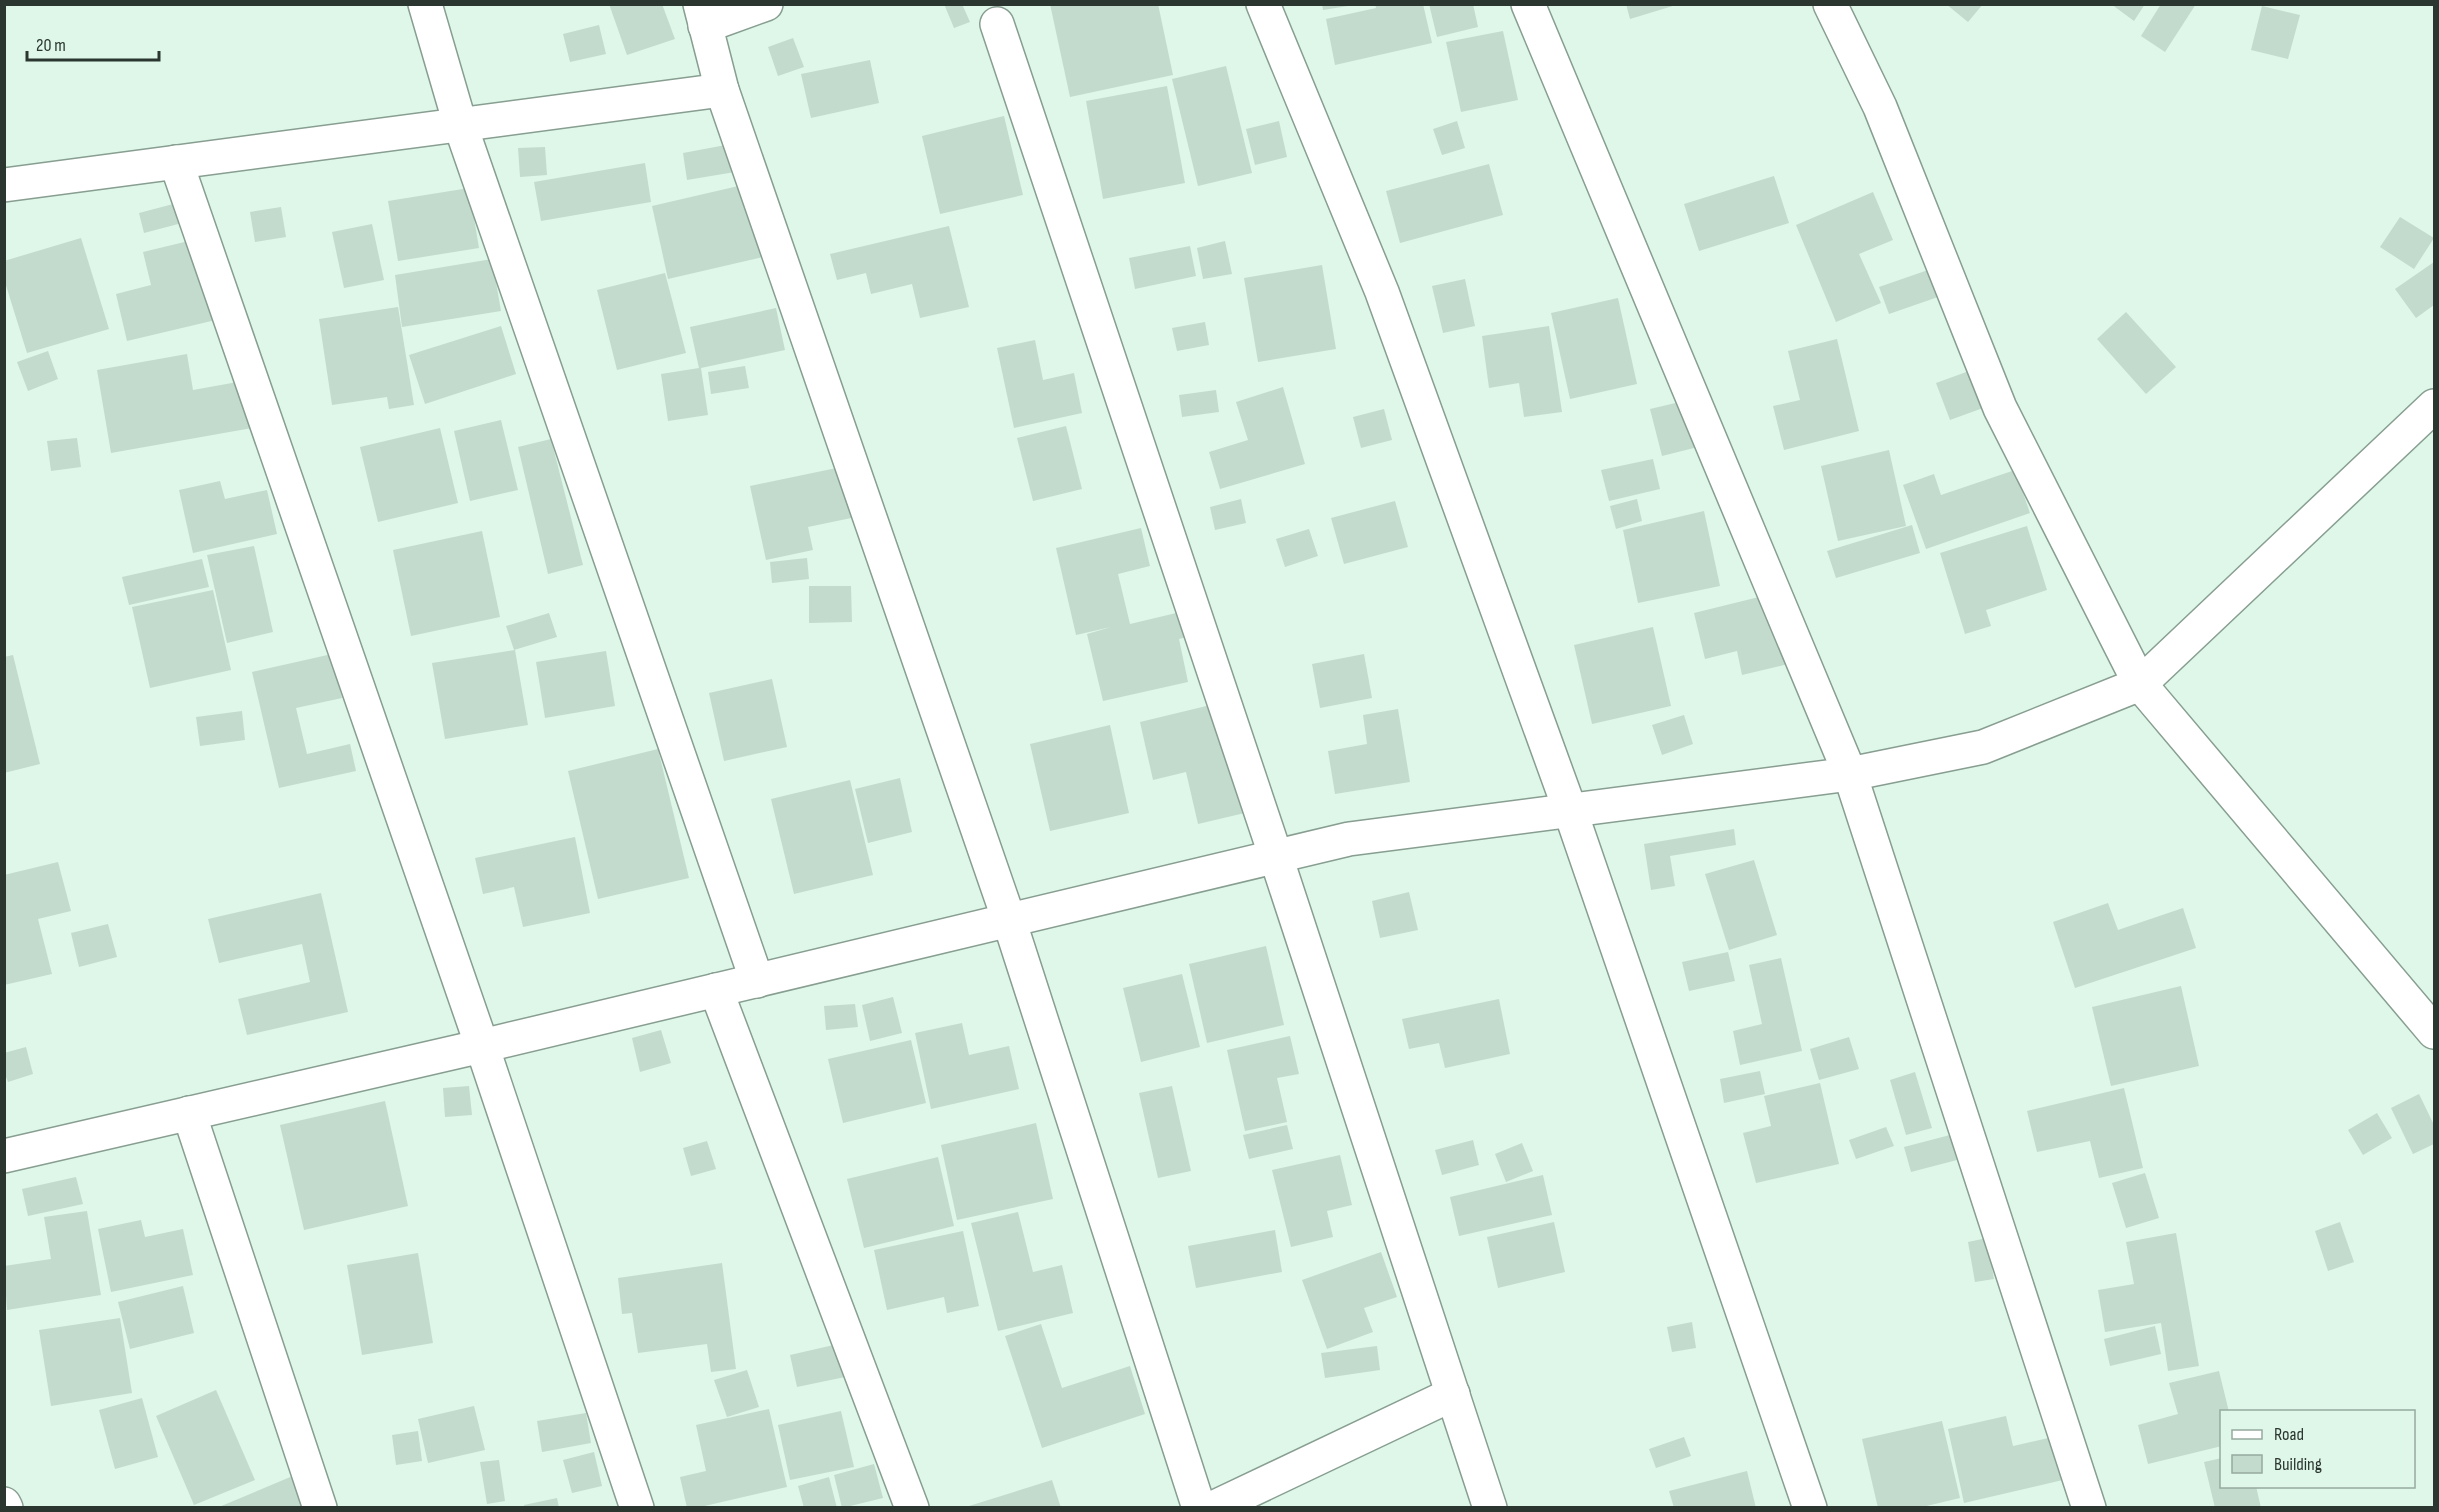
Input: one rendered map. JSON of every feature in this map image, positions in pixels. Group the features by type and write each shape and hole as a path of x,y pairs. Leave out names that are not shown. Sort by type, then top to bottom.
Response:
{"street":[{"path":"426,4 460,124 757,981"},
{"path":"766,4 703,15 722,90 1009,920 1199,1508"},
{"path":"1263,4 1382,292 1570,810 1810,1508"},
{"path":"1528,4 1850,774 2089,1508"},
{"path":"1830,4 1881,107 2000,408 2140,684 2434,1032"},
{"path":"997,24 1276,856 1490,1508"},
{"path":"4,186 722,90"},
{"path":"176,162 482,1046 637,1508"},
{"path":"4,1156 482,1046 1349,839 1850,774 1983,747 2140,684 2434,406"},
{"path":"716,990 912,1508"},
{"path":"189,1113 320,1508"},
{"path":"1213,1508 1453,1394"}],"building":[{"path":"609,4 662,4 675,39 627,55"},
{"path":"944,4 962,4 970,22 954,28"},
{"path":"1050,4 1158,4 1173,75 1070,97"},
{"path":"1322,4 1348,4 1348,6 1323,10"},
{"path":"1375,4 1423,4 1432,43 1335,65 1326,19 1376,8"},
{"path":"1429,4 1473,4 1478,27 1437,37"},
{"path":"1626,4 1676,4 1676,5 1630,19"},
{"path":"1946,4 1983,4 1968,22"},
{"path":"2111,4 2145,4 2134,21"},
{"path":"2161,4 2196,4 2165,52 2141,36"},
{"path":"2262,6 2300,15 2288,59 2251,50"},
{"path":"599,25 606,54 570,62 563,34"},
{"path":"1503,31 1518,100 1461,112 1446,42"},
{"path":"793,38 804,67 778,76 768,47"},
{"path":"870,60 879,103 811,118 801,74"},
{"path":"1226,66 1252,173 1198,186 1172,79"},
{"path":"1167,86 1185,183 1103,199 1086,101"},
{"path":"1004,116 1023,195 940,214 922,136"},
{"path":"1279,121 1287,157 1255,165 1246,129"},
{"path":"1457,121 1465,148 1442,155 1433,129"},
{"path":"731,144 735,172 687,180 683,153"},
{"path":"545,147 547,175 520,177 518,148"},
{"path":"645,163 651,202 541,221 534,182"},
{"path":"1489,164 1503,215 1400,243 1386,191"},
{"path":"1774,176 1789,223 1699,251 1684,204"},
{"path":"747,184 763,257 668,279 652,206"},
{"path":"469,188 479,248 398,261 388,201"},
{"path":"1873,192 1893,240 1859,254 1881,303 1836,322 1796,225"},
{"path":"177,203 182,223 144,233 139,213"},
{"path":"281,207 286,237 255,242 250,212"},
{"path":"2400,217 2434,238 2414,269 2380,247"},
{"path":"372,224 384,280 344,288 332,232"},
{"path":"949,226 969,307 920,318 912,284 871,294 866,273 837,280 830,254"},
{"path":"81,238 109,329 27,353 4,279 4,261"},
{"path":"201,238 220,319 127,341 116,294 151,285 143,252"},
{"path":"1225,241 1232,274 1203,279 1197,248"},
{"path":"1190,246 1196,276 1135,289 1129,258"},
{"path":"492,259 501,311 402,327 395,275"},
{"path":"2434,262 2434,305 2416,318 2395,289"},
{"path":"1322,265 1336,349 1258,362 1244,278"},
{"path":"1928,270 1938,297 1889,314 1879,287"},
{"path":"665,273 686,353 617,370 597,290"},
{"path":"1465,279 1475,326 1443,333 1432,286"},
{"path":"1618,298 1637,384 1570,399 1551,313"},
{"path":"398,307 414,405 389,409 387,397 332,405 319,319"},
{"path":"776,308 785,350 701,368 708,415 668,421 661,374 699,368 690,327"},
{"path":"2126,312 2176,367 2146,394 2097,339"},
{"path":"1205,322 1209,345 1177,351 1172,328"},
{"path":"501,326 516,374 425,404 409,355"},
{"path":"1549,326 1562,412 1524,417 1519,383 1489,388 1482,336"},
{"path":"1837,339 1859,431 1784,450 1773,406 1800,400 1788,351"},
{"path":"1035,340 1043,380 1074,373 1082,413 1014,428 997,348"},
{"path":"48,351 58,379 28,391 17,362"},
{"path":"187,354 193,390 243,381 252,428 111,453 97,370"},
{"path":"745,366 749,388 711,394 708,372"},
{"path":"1969,371 1983,408 1950,420 1936,383"},
{"path":"1283,387 1305,464 1220,489 1209,452 1248,440 1236,402"},
{"path":"1216,390 1219,412 1182,417 1179,395"},
{"path":"1688,400 1698,447 1662,456 1650,409"},
{"path":"1384,409 1392,440 1361,448 1353,417"},
{"path":"501,420 518,490 470,501 454,431"},
{"path":"1066,426 1082,489 1033,501 1017,438"},
{"path":"440,428 458,503 378,522 360,447"},
{"path":"77,438 81,467 51,471 47,441"},
{"path":"551,439 583,565 548,574 518,447"},
{"path":"1889,450 1906,526 1838,541 1821,466"},
{"path":"1653,459 1660,489 1609,501 1601,470"},
{"path":"846,466 856,517 808,527 813,550 766,560 750,486"},
{"path":"2015,470 2030,513 1926,549 1903,485 1934,474 1941,495"},
{"path":"220,481 225,499 267,490 277,534 193,553 179,490"},
{"path":"1241,499 1246,523 1215,530 1210,507"},
{"path":"1637,499 1642,521 1616,529 1610,506"},
{"path":"1395,501 1408,547 1344,564 1331,518"},
{"path":"1704,511 1720,586 1638,603 1623,530"},
{"path":"1912,525 1920,553 1836,578 1827,551"},
{"path":"2027,526 2047,590 1986,610 1991,626 1965,634 1940,553"},
{"path":"1141,528 1150,566 1118,574 1130,624 1193,609 1198,634 1179,639 1188,682 1103,701 1087,634 1111,627 1076,635 1056,548"},
{"path":"1309,529 1318,556 1285,567 1276,539"},
{"path":"482,531 500,617 411,636 393,550"},
{"path":"254,546 273,632 227,643 207,555"},
{"path":"807,558 809,579 772,583 770,562"},
{"path":"202,559 209,587 129,605 122,577"},
{"path":"809,586 851,586 852,622 809,623"},
{"path":"213,590 231,670 150,688 132,607"},
{"path":"1771,594 1788,664 1742,675 1737,651 1705,659 1694,613"},
{"path":"549,613 557,637 514,650 506,626"},
{"path":"1653,627 1671,706 1592,724 1574,645"},
{"path":"515,650 528,725 445,739 432,663"},
{"path":"606,651 615,706 545,718 536,662"},
{"path":"332,654 342,698 296,708 307,754 350,744 356,771 279,788 252,672"},
{"path":"1364,654 1372,698 1320,708 1312,664"},
{"path":"13,655 40,764 4,773 4,657"},
{"path":"772,679 787,747 724,761 709,693"},
{"path":"1223,702 1249,812 1198,824 1186,772 1153,780 1140,722"},
{"path":"1398,709 1410,782 1335,794 1328,751 1367,744 1363,715"},
{"path":"242,711 245,740 200,746 196,717"},
{"path":"1684,715 1693,744 1662,755 1652,725"},
{"path":"1110,725 1129,813 1050,831 1030,744"},
{"path":"658,749 689,878 598,899 568,771"},
{"path":"900,778 912,832 868,843 855,789"},
{"path":"850,780 873,875 794,894 771,799"},
{"path":"1734,829 1736,845 1670,856 1675,886 1651,890 1644,844"},
{"path":"575,837 590,913 523,927 514,887 483,894 475,858"},
{"path":"1754,860 1777,935 1729,950 1705,874"},
{"path":"58,862 71,911 38,919 52,974 4,985 4,875"},
{"path":"1409,892 1418,930 1380,938 1372,901"},
{"path":"321,893 348,1012 247,1035 238,999 310,982 302,944 219,963 208,919"},
{"path":"2108,903 2118,930 2183,908 2196,948 2075,988 2053,922"},
{"path":"108,924 117,957 79,967 71,933"},
{"path":"1266,946 1284,1025 1207,1043 1189,964"},
{"path":"1728,952 1735,981 1689,991 1682,962"},
{"path":"1781,958 1802,1051 1740,1065 1733,1031 1762,1024 1749,965"},
{"path":"1182,974 1200,1047 1141,1062 1123,988"},
{"path":"2181,986 2199,1066 2111,1086 2092,1007"},
{"path":"893,997 902,1033 870,1041 862,1005"},
{"path":"1499,999 1510,1054 1445,1068 1439,1043 1409,1049 1402,1019"},
{"path":"855,1004 858,1027 826,1030 824,1006"},
{"path":"962,1023 969,1055 1009,1046 1019,1089 931,1109 915,1033"},
{"path":"661,1030 671,1063 640,1072 632,1038"},
{"path":"1290,1036 1299,1074 1277,1078 1287,1122 1245,1131 1227,1050"},
{"path":"1849,1037 1859,1069 1819,1080 1810,1049"},
{"path":"911,1040 926,1103 843,1123 828,1059"},
{"path":"26,1047 33,1074 8,1082 4,1072 4,1053"},
{"path":"1760,1071 1765,1094 1724,1103 1720,1079"},
{"path":"1915,1072 1932,1128 1906,1135 1890,1080"},
{"path":"1820,1083 1839,1164 1756,1183 1743,1133 1771,1126 1764,1096"},
{"path":"469,1086 472,1115 445,1117 443,1088"},
{"path":"1172,1086 1191,1171 1158,1178 1139,1093"},
{"path":"2124,1088 2143,1168 2099,1178 2090,1141 2037,1152 2027,1111"},
{"path":"2419,1094 2434,1125 2434,1144 2413,1154 2391,1108"},
{"path":"385,1101 408,1206 304,1230 280,1125"},
{"path":"2377,1113 2392,1138 2363,1155 2348,1130"},
{"path":"1036,1123 1053,1199 957,1220 941,1145"},
{"path":"1287,1125 1293,1149 1249,1159 1243,1135"},
{"path":"1886,1127 1894,1146 1856,1159 1849,1140"},
{"path":"1950,1135 1957,1160 1911,1172 1904,1147"},
{"path":"1473,1140 1479,1165 1442,1175 1435,1150"},
{"path":"707,1141 716,1169 691,1176 683,1148"},
{"path":"1522,1143 1533,1171 1506,1182 1495,1154"},
{"path":"1340,1155 1352,1205 1327,1211 1333,1237 1291,1247 1272,1170"},
{"path":"938,1157 954,1226 864,1248 847,1179"},
{"path":"2145,1173 2159,1218 2126,1228 2112,1183"},
{"path":"1543,1175 1552,1215 1459,1236 1450,1197"},
{"path":"76,1177 83,1204 28,1216 22,1189"},
{"path":"87,1211 101,1295 7,1310 4,1266 51,1259 44,1217"},
{"path":"1018,1212 1033,1272 1062,1265 1073,1313 998,1331 971,1223"},
{"path":"141,1220 145,1237 183,1229 193,1275 111,1292 98,1229"},
{"path":"1554,1222 1565,1272 1498,1288 1487,1237"},
{"path":"2340,1222 2354,1262 2328,1271 2315,1231"},
{"path":"1275,1230 1282,1272 1196,1288 1188,1246"},
{"path":"963,1231 979,1306 947,1313 944,1297 887,1310 874,1250"},
{"path":"2176,1233 2199,1366 2168,1371 2161,1323 2105,1332 2098,1290 2134,1284 2126,1242"},
{"path":"1987,1238 1994,1279 1975,1282 1968,1242"},
{"path":"1381,1252 1397,1297 1364,1308 1373,1332 1327,1349 1302,1280"},
{"path":"418,1253 433,1343 362,1355 347,1265"},
{"path":"722,1263 736,1369 711,1372 707,1344 638,1353 632,1313 622,1314 618,1278"},
{"path":"183,1286 194,1333 130,1349 118,1302"},
{"path":"120,1318 132,1393 51,1406 39,1330"},
{"path":"1692,1322 1696,1348 1672,1352 1667,1327"},
{"path":"1041,1324 1062,1388 1130,1366 1145,1414 1042,1448 1005,1336"},
{"path":"2155,1326 2161,1354 2110,1366 2104,1339"},
{"path":"838,1344 845,1377 797,1387 790,1355"},
{"path":"1377,1346 1380,1370 1325,1378 1321,1353"},
{"path":"747,1370 759,1407 727,1417 714,1380"},
{"path":"2219,1371 2229,1410 2220,1410 2220,1446 2148,1464 2138,1425 2178,1414 2169,1383"},
{"path":"216,1390 255,1480 194,1505 156,1416"},
{"path":"142,1398 158,1457 115,1469 99,1410"},
{"path":"474,1406 485,1450 428,1463 418,1419"},
{"path":"769,1409 787,1487 696,1508 687,1508 680,1477 706,1471 696,1425"},
{"path":"841,1411 854,1467 790,1480 778,1425"},
{"path":"586,1413 591,1443 542,1452 537,1421"},
{"path":"2006,1416 2013,1446 2057,1436 2067,1479 1964,1503 1948,1429"},
{"path":"1942,1421 1960,1498 1918,1508 1878,1508 1862,1439"},
{"path":"418,1431 422,1461 396,1465 392,1435"},
{"path":"1684,1437 1691,1456 1656,1468 1649,1449"},
{"path":"594,1452 602,1486 572,1493 563,1460"},
{"path":"2220,1458 2220,1488 2256,1488 2261,1508 2215,1508 2204,1462"},
{"path":"499,1460 505,1501 487,1504 480,1462"},
{"path":"874,1464 883,1498 842,1508 834,1475"},
{"path":"1747,1471 1756,1508 1674,1508 1669,1491"},
{"path":"295,1475 309,1507 219,1507"},
{"path":"829,1477 837,1508 804,1508 798,1486"},
{"path":"1052,1480 1061,1508 969,1508 969,1506"},
{"path":"557,1498 559,1508 525,1508 524,1505"}]}
